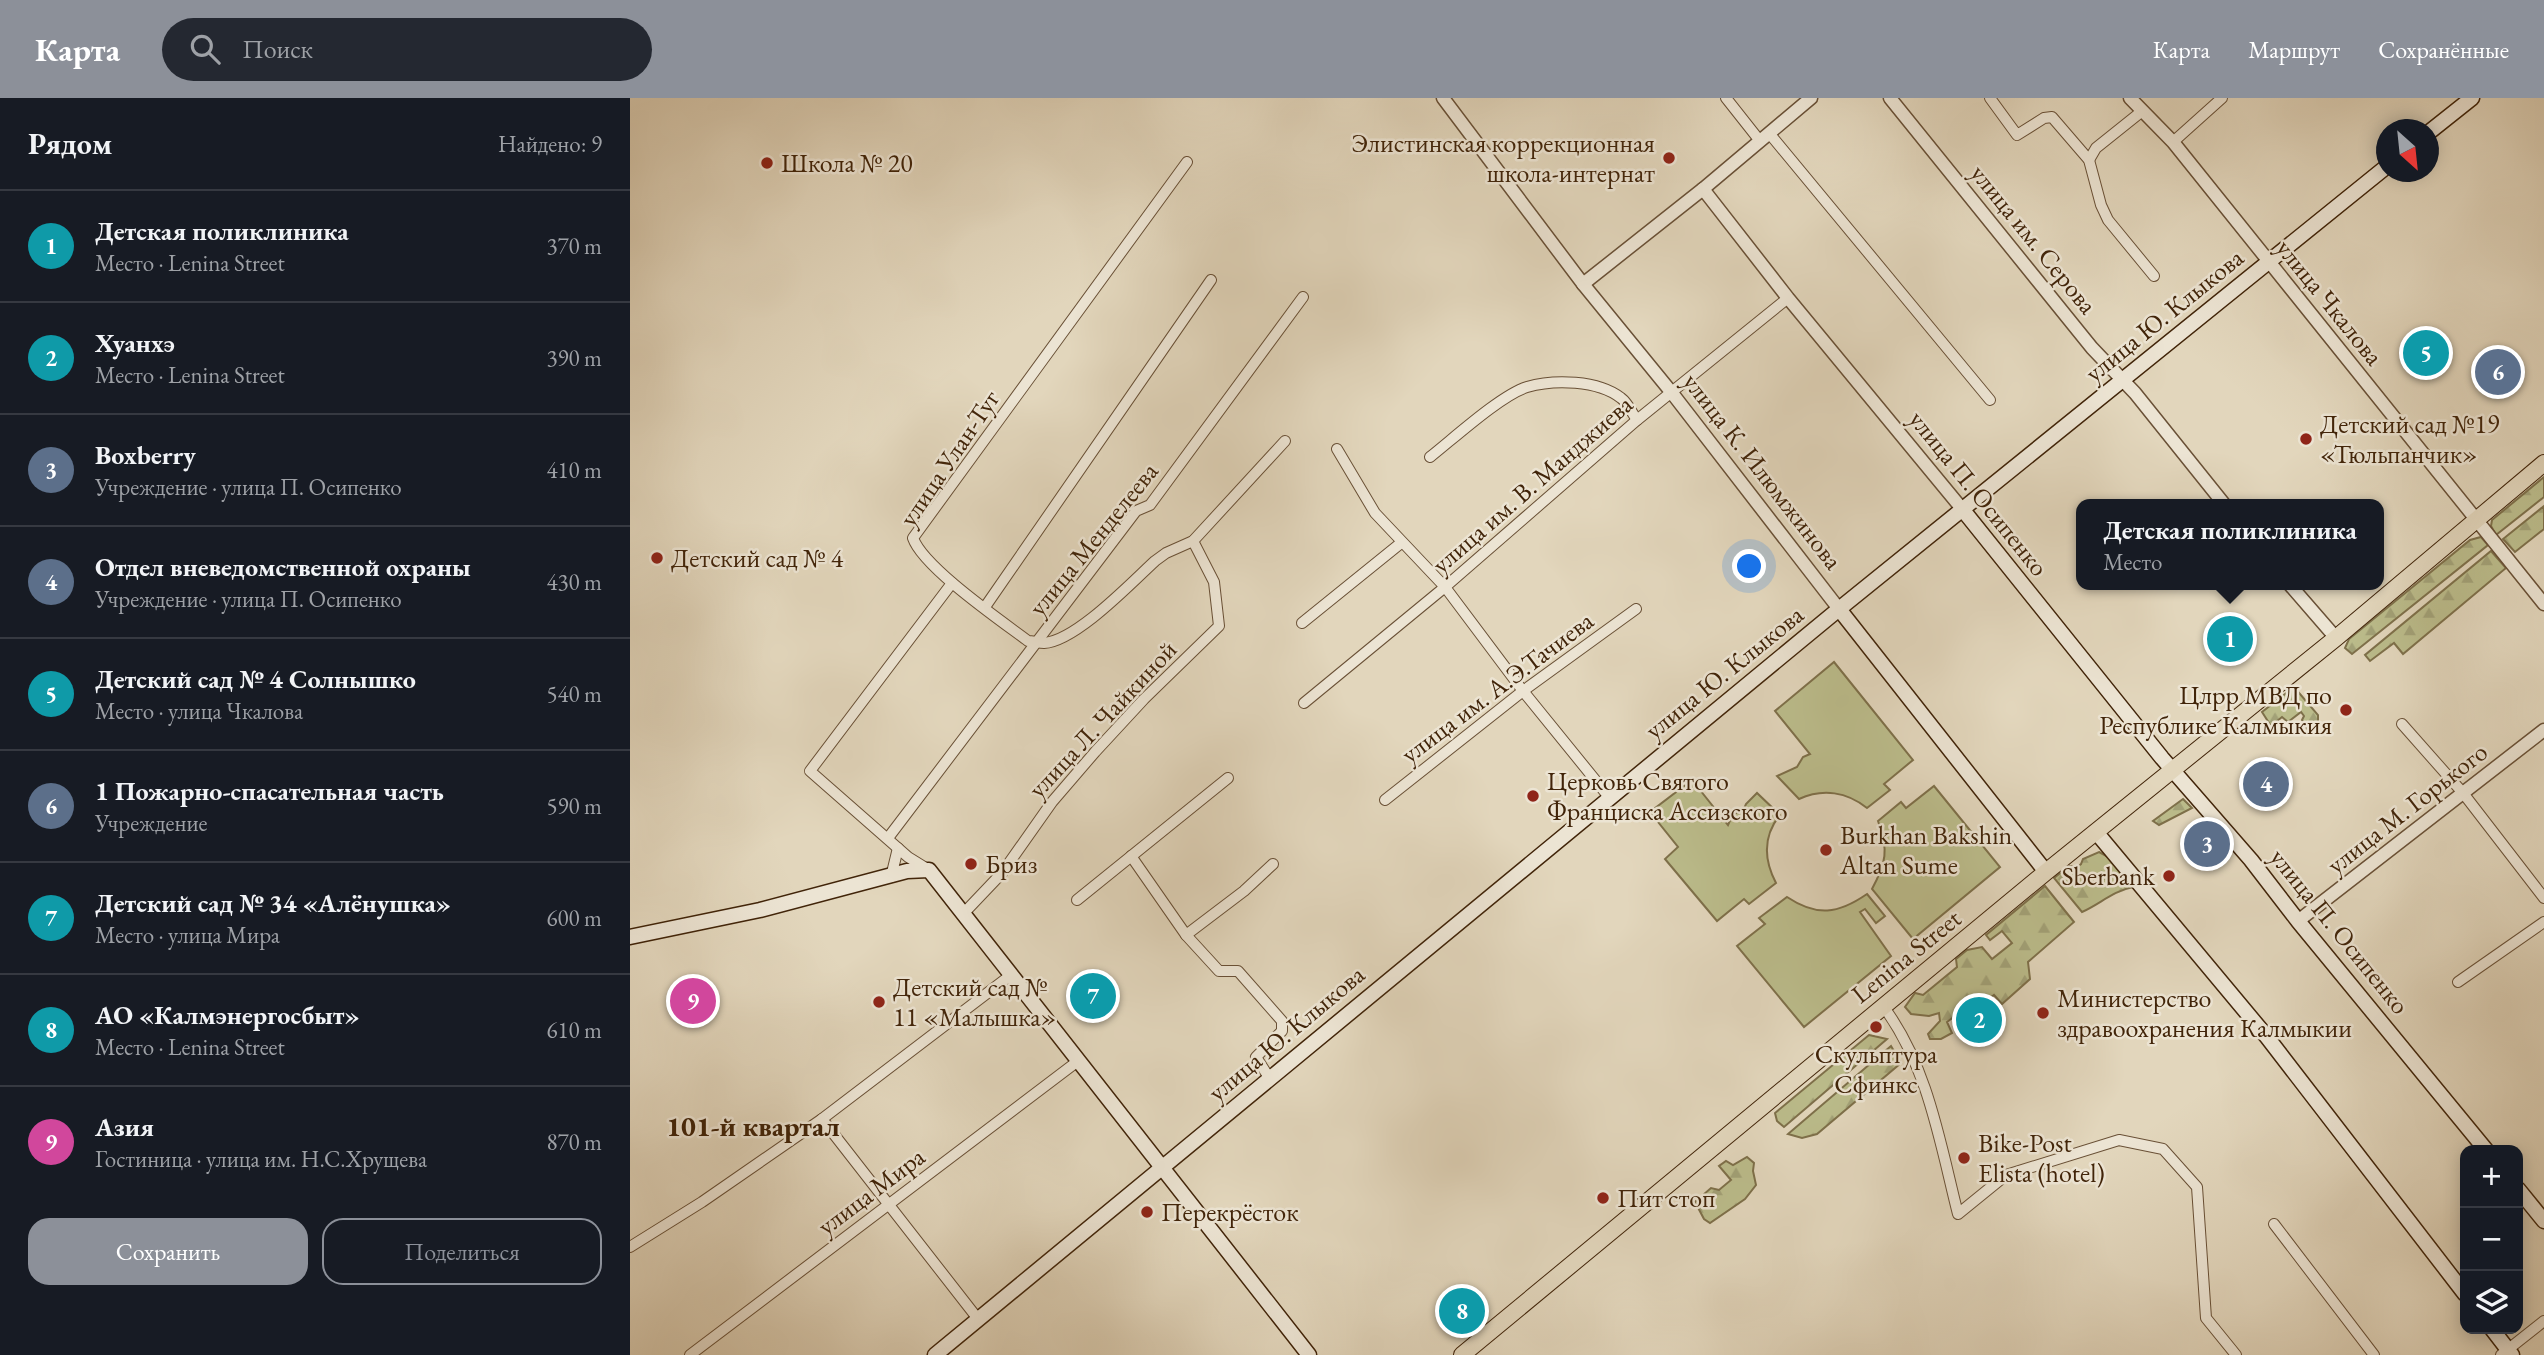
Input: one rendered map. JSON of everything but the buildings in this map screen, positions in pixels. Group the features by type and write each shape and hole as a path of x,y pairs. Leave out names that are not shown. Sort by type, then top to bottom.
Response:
{"main road":[{"path":"2439,124 2472,98"},
{"name":"улица Ю. Клыкова","path":"935,1355 1609,797 2376,175"},
{"name":"Lenina Street","path":"1462,1355 2046,872 2336,638 2544,463"},
{"name":"улица П. Осипенко","path":"1963,510 2482,1145"},
{"name":"улица К. Илюмжинова","path":"1839,609 2046,872"},
{"path":"2096,832 2267,1037 2460,1288"},
{"path":"630,937 760,910 908,871 929,870 1309,1355"},
{"path":"2523,1195 2544,1221"},
{"path":"2495,1334 2507,1353"}],"street":[{"name":"улица К. Илюмжинова","path":"1443,98 1583,284 1672,393 1839,609"},
{"path":"1726,98 1765,137 1990,400"},
{"path":"1583,284 1703,189 1811,98"},
{"name":"улица им. Серова","path":"1890,98 2092,348 2123,379 2220,499"},
{"path":"1990,98 2017,135 2044,118 2052,117 2089,160 2101,205 2108,220 2154,276"},
{"name":"улица Чкалова","path":"2130,98 2173,142 2544,604"},
{"path":"2173,142 2222,98"},
{"path":"2089,160 2096,148 2141,112"},
{"name":"улица Улан-Туг","path":"952,583 916,548 913,538 1187,162"},
{"name":"улица П. Осипенко","path":"1703,189 1788,298 1963,510"},
{"path":"985,607 1212,280"},
{"name":"улица Менделеева","path":"888,838 1136,512 1150,505 1303,297"},
{"name":"улица им. В. Манджиева","path":"1304,703 1445,587 1637,419 1788,298"},
{"path":"1430,457 1507,397 1527,387 1570,382 1602,386 1623,399 1637,419"},
{"path":"929,870 898,848 810,771 952,583 1028,641 1042,643 1064,636 1085,624 1155,561 1193,541 1285,441"},
{"path":"1337,449 1375,513 1445,587 1523,691 1609,797"},
{"name":"улица Л. Чайкиной","path":"963,914 1002,873 1052,802 1095,752 1144,698 1219,626 1214,582 1193,541"},
{"path":"1302,623 1401,543"},
{"path":"2294,590 2336,638"},
{"name":"улица им. А.Э.Тачиева","path":"1385,800 1523,691 1636,609"},
{"path":"2402,724 2463,793 2544,898"},
{"name":"улица М. Горького","path":"2298,921 2544,730"},
{"path":"1077,900 1227,778"},
{"path":"891,877 898,848"},
{"path":"1131,856 1186,935 1219,971 1238,971 1282,1021 1282,1031 1256,1057 1270,1079"},
{"path":"1186,935 1244,891 1273,864"},
{"path":"2458,982 2544,922"},
{"path":"630,1247 702,1202 822,1119 1011,975"},
{"path":"1883,1006 1901,1030 1931,1105 1958,1214 2006,1175 2119,1140 2162,1149 2197,1187 2206,1318 2236,1355"},
{"name":"улица Мира","path":"690,1355 1078,1061"},
{"path":"822,1119 978,1319"},
{"path":"2274,1224 2374,1355"},
{"path":"2507,1353 2544,1321"}],"green space":[{"path":"2544,477 2544,497 2496,535 2491,526 2492,520"},
{"path":"2544,506 2544,529 2515,552 2503,539"},
{"path":"2481,537 2488,545 2352,654 2345,648 2349,639 2470,540"},
{"path":"2491,551 2506,568 2403,654 2394,643 2370,661 2365,655"},
{"path":"1834,662 1913,760 1884,784 1890,790 1867,808 1851,798 1834,793 1799,799 1777,776 1797,767 1803,757 1810,754 1775,711"},
{"path":"2294,687 2318,715 2318,722 2308,730 2301,712 2288,722 2282,717 2271,726 2262,712"},
{"path":"1692,780 1728,825 1733,814 1743,811 1757,793 1780,815 1774,823 1767,848 1769,866 1776,883 1749,904 1744,899 1717,921 1665,859 1678,847 1650,812"},
{"path":"1934,786 2000,867 1913,939 1872,889 1883,864 1885,848 1878,821 1901,802 1906,808"},
{"path":"2183,799 2192,808 2159,825 2153,821"},
{"path":"2099,852 2112,859 2133,887 2082,912 2054,878 2069,866 2077,867 2083,859"},
{"path":"2045,886 2074,922 2028,962 2030,979 2002,1004 1994,995 1973,1012 1967,1007 1947,1022 1952,1033 1941,1039 1930,1039 1928,1034 1940,1021 1939,1013 1929,1016 1911,1014 1905,1007 1915,993 1923,995 1957,967 1956,959 1967,950 1982,947 1992,959 2012,943 2002,931 1990,940 1986,935"},
{"path":"1867,894 1885,916 1876,923 1865,909 1860,912 1891,956 1804,1027 1737,946 1765,924 1759,918 1787,897 1808,908 1827,910 1846,906"},
{"path":"1869,1035 1887,1039 1784,1127 1777,1121 1775,1113"},
{"path":"1891,1046 1901,1063 1817,1134 1802,1138 1788,1134"},
{"path":"1747,1157 1754,1163 1756,1185 1745,1199 1710,1223 1704,1219 1695,1202 1711,1188 1719,1190 1731,1180 1719,1166 1726,1161 1733,1165"}],"place":[{"name":"Элистинская коррекционная школа-интернат","path":"1669,158"},
{"name":"Школа № 20","path":"767,163"},
{"name":"Детский сад № 4 Солнышко","path":"2426,353"},
{"name":"1 Пожарно-спасательная часть","path":"2498,372"},
{"name":"Детский сад №19 «Тюльпанчик»","path":"2306,439"},
{"name":"Детский сад № 4","path":"657,558"},
{"name":"Детская поликлиника","path":"2230,639"},
{"name":"Цлрр МВД по Республике Калмыкия","path":"2346,710"},
{"name":"Отдел вневедомственной охраны","path":"2266,784"},
{"name":"Церковь Святого Франциска Ассизского","path":"1533,796"},
{"name":"Boxberry","path":"2207,844"},
{"name":"Burkhan Bakshin Altan Sume","path":"1826,850"},
{"name":"Бриз","path":"971,864"},
{"name":"Sberbank","path":"2169,876"},
{"name":"Детский сад № 34 «Алёнушка»","path":"1093,996"},
{"name":"Азия","path":"693,1001"},
{"name":"Детский сад № 11 «Малышка»","path":"879,1002"},
{"name":"Министерство здравоохранения Калмыкии","path":"2043,1013"},
{"name":"Хуанхэ","path":"1979,1020"},
{"name":"Скульптура Сфинкс","path":"1876,1027"},
{"name":"Bike-Post Elista (hotel)","path":"1964,1158"},
{"name":"Пит стоп","path":"1603,1198"},
{"name":"Перекрёсток","path":"1147,1212"},
{"name":"АО «Калмэнергосбыт»","path":"1462,1311"}],"district":[{"name":"101-й квартал","path":"753,1126"}]}
